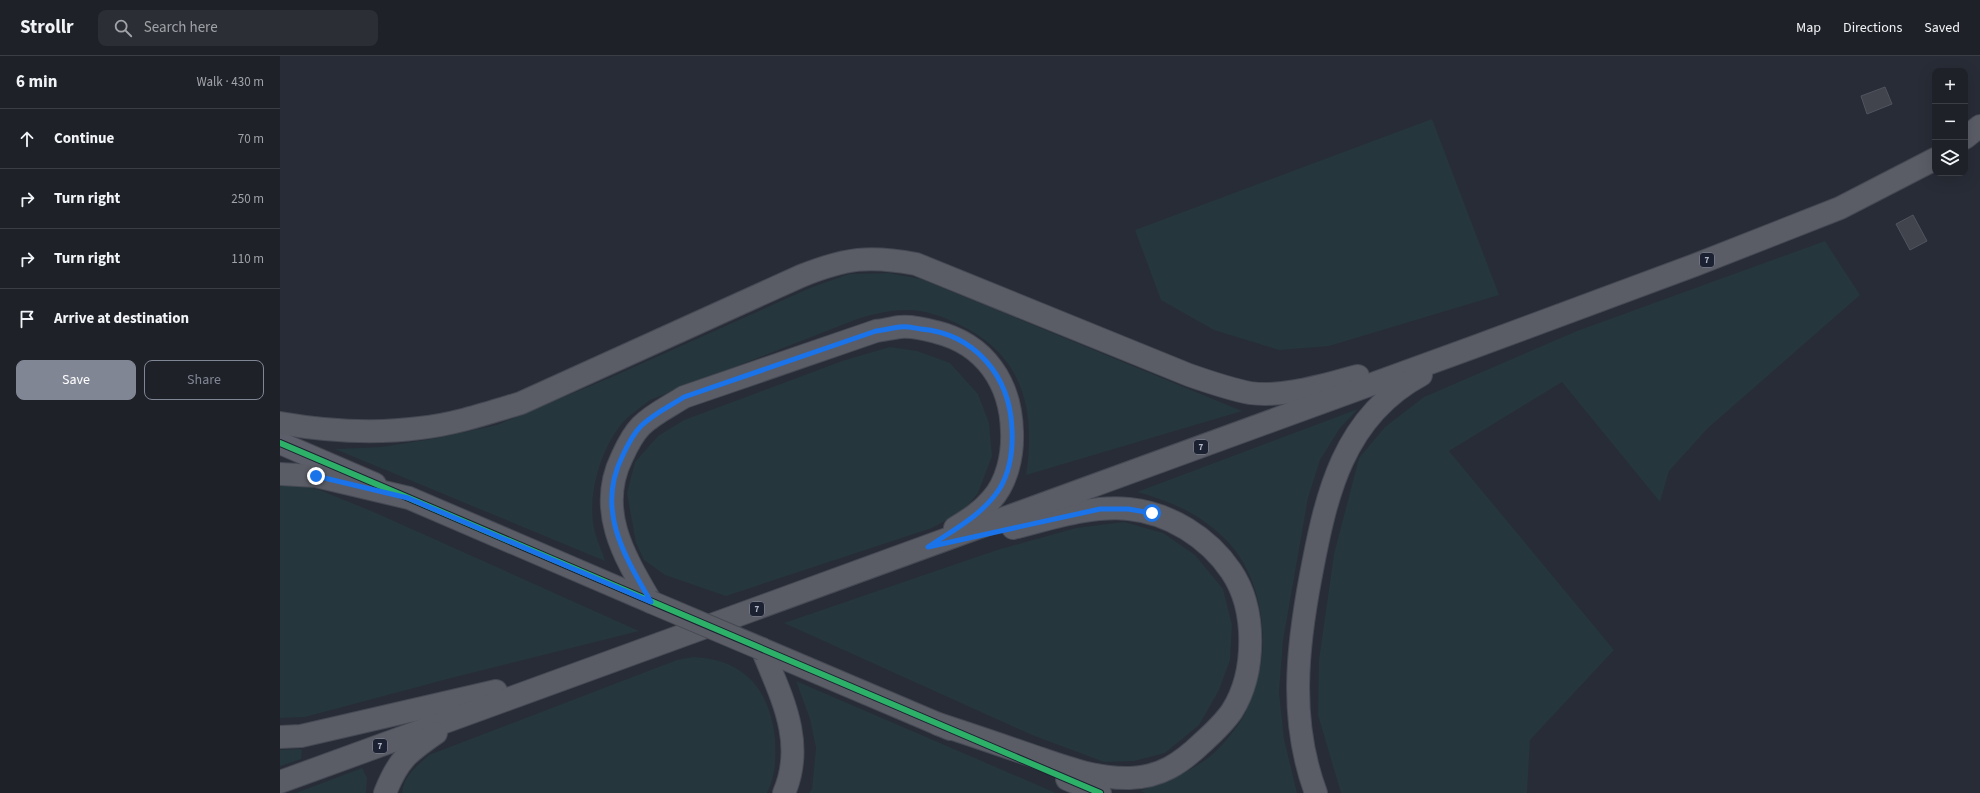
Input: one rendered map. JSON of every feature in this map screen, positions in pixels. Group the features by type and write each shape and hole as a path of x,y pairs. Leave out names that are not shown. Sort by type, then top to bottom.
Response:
{"main road":[{"path":"1968,136 1980,126"},
{"name":"7","path":"280,782 928,547 1695,265 1840,208 1932,161"},
{"path":"280,423 309,428 387,430 420,428 454,422 488,413 521,403 801,276 830,265 857,259 887,258 916,264 1189,375 1252,393 1282,392 1316,387 1474,347"},
{"path":"651,602 627,561 612,517 611,494 615,470 627,444 641,426 661,410 684,397 876,331 901,327 928,330 949,335 970,346 986,361 999,378 1007,396 1012,419 1012,442 1009,465 1001,486 992,500 978,513 928,547"},
{"path":"1316,793 1308,771 1302,740 1298,709 1298,666 1303,614 1320,524 1332,483 1355,438 1370,417 1390,397 1418,378 1474,347"},
{"path":"280,443 1100,793"},
{"path":"280,474 316,476 408,498"},
{"path":"928,547 1100,509 1128,509 1152,513 1177,523 1196,535 1215,552 1231,571 1242,594 1248,618 1250,643 1248,670 1232,712 1217,729 1176,766 1154,773 1132,778 1099,776 1076,771 938,724"},
{"path":"762,649 788,712 792,752 790,774 784,793"},
{"path":"280,737 301,736 586,670"},
{"path":"385,793 391,777 402,759 439,731 480,709"}],"shaded area":[{"path":"1432,119 1499,295 1329,346 1279,350 1214,330 1161,300 1135,230"},
{"path":"1825,241 1860,295 1708,428 1669,471 1660,502 1562,382 1449,451 1614,650 1530,740 1527,793 1341,793 1318,715 1319,660 1334,554 1359,458 1385,427 1424,397 1577,331"},
{"path":"888,273 921,279 1242,411 1026,475 1029,451 1029,428 1026,407 1020,387 1011,369 998,352 981,337 960,325 933,314 905,310 860,318 650,400 629,416 617,429 603,456 595,485 592,515 596,536 605,561 335,449 382,447 438,438 497,425 614,376 810,288 849,274"},
{"path":"890,347 917,351 950,363 978,394 989,423 992,456 978,493 963,511 932,528 726,596 665,575 644,560 636,543 627,493 635,462 658,436 684,420 845,360"},
{"path":"1358,409 1340,428 1320,460 1308,498 1283,641 1279,692 1284,739 1297,793 1145,793 1140,791 1184,773 1204,761 1221,746 1239,724 1244,715 1258,676 1262,656 1263,640 1260,607 1256,591 1242,561 1233,548 1213,528 1193,514 1171,503 1137,492"},
{"path":"280,486 310,486 376,513 639,631 455,677 305,717 280,718"},
{"path":"1124,522 1163,533 1195,555 1223,589 1232,625 1230,660 1219,690 1199,725 1165,753 1134,761 1104,762 1032,735 784,623 997,550 1076,528"},
{"path":"693,657 711,659 727,664 740,671 751,680 760,692 767,705 772,721 775,739 775,766 767,793 402,793 408,776 429,755 677,660"},
{"path":"796,681 1056,793 809,793 812,789 816,748 810,719"},
{"path":"302,749 301,759 280,766 280,750"},
{"path":"362,768 367,778 366,793 296,793"}],"building":[{"path":"1885,87 1892,104 1867,114 1861,96"},
{"path":"1913,215 1927,241 1910,250 1896,224"}],"cycle path":[{"path":"280,443 1100,793"}],"route":[{"path":"316,476 408,498 651,602 627,561 612,517 611,494 615,470 627,444 641,426 661,410 684,397 876,331 901,327 928,330 949,335 970,346 986,361 999,378 1007,396 1012,419 1012,442 1009,465 1001,486 992,500 978,513 928,547 1100,509 1128,509 1152,513"}]}
